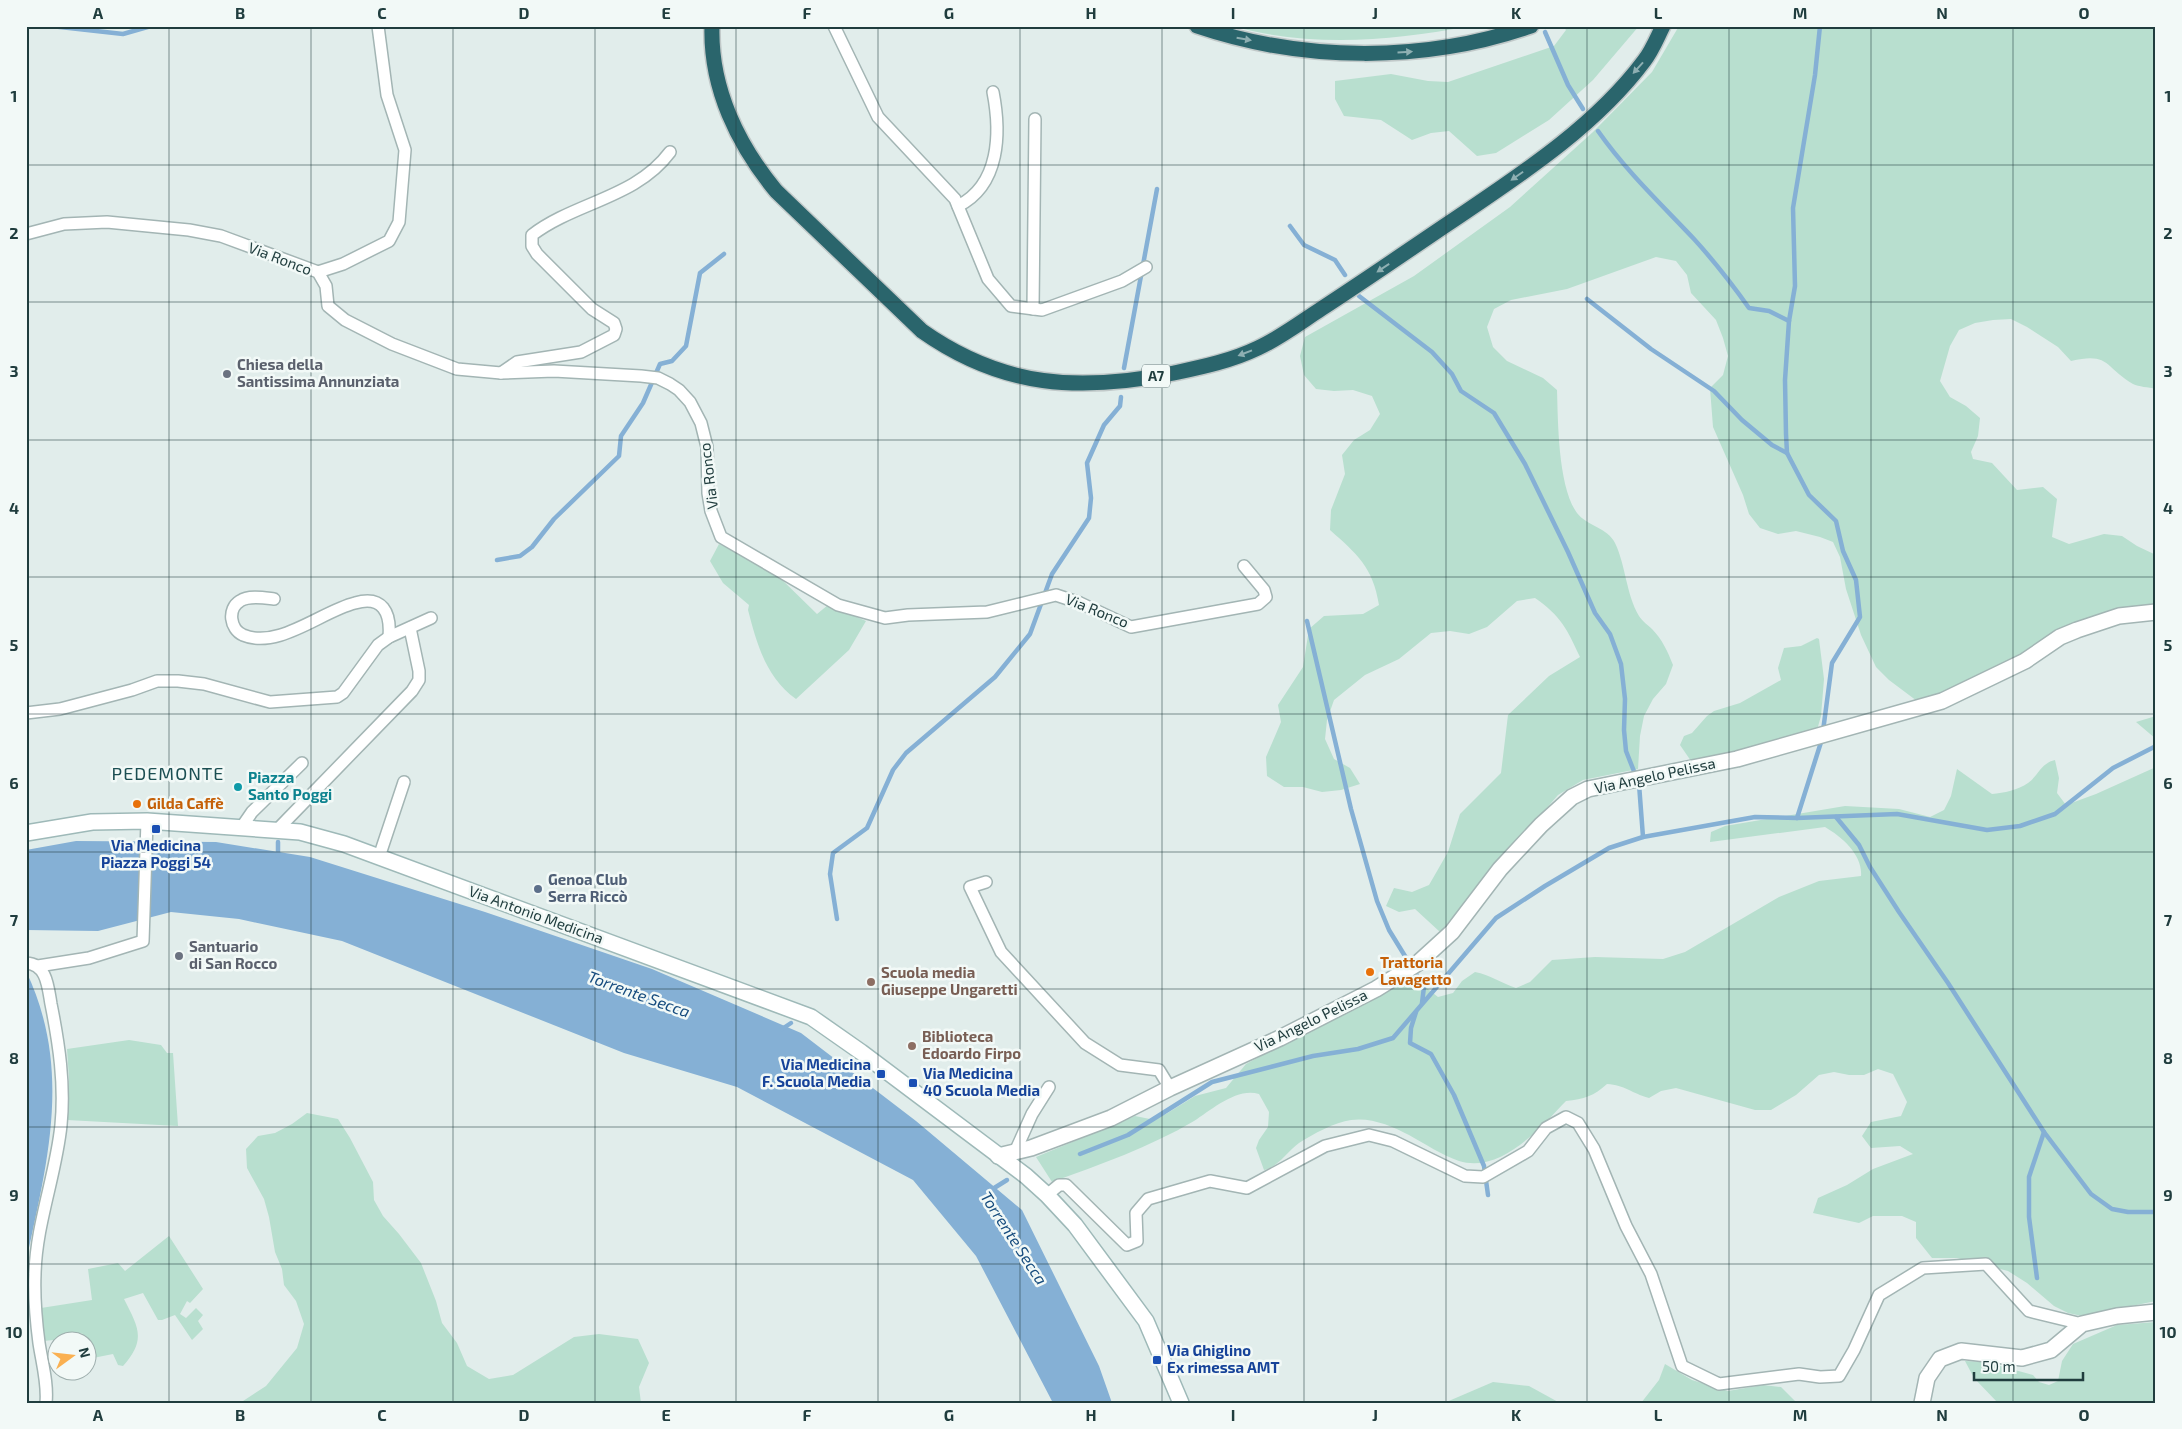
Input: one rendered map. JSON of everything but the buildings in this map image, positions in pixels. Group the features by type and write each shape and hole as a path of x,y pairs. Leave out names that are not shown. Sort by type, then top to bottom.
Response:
{"highway":[{"name":"A7","path":"712,26 711,39 717,77 732,122 760,172 776,191 922,331 939,343 976,361 1005,372 1030,379 1082,384 1124,382 1208,365 1243,354 1274,340 1547,155 1615,93 1644,60 1663,26"},
{"path":"1197,26 1228,36 1273,45 1346,53 1410,52 1485,40 1531,26"}],"street":[{"path":"318,272 343,264 390,241 399,222 405,150 387,95 378,26"},
{"path":"834,26 878,117 955,199 988,279 1011,306 1042,310 1122,281 1146,267"},
{"path":"958,206 978,193 987,180 997,138 998,116 993,92"},
{"path":"1033,309 1035,119"},
{"path":"502,373 517,362 580,352 614,335 616,329 614,323 592,309 537,254 532,246 532,235 548,223 624,191 661,164 670,152"},
{"name":"Via Ronco","path":"26,234 64,224 107,222 189,230 221,236 318,272 326,286 328,306 345,320 392,344 457,369 502,373 554,371 658,378 679,390 690,402 701,423 706,447 708,493 711,511 721,537 838,605 885,618 908,615 987,612 1056,595 1080,603 1131,627 1258,604 1266,597 1264,590 1244,566"},
{"path":"274,598 248,598 240,600 234,608 232,616 232,624 235,630 251,638 266,638 303,626 355,603 371,602 381,605 387,613 389,637"},
{"name":"Via Angelo Pelissa","path":"998,1156 1015,1152 1112,1118 1376,989 1418,963 1452,932 1500,869 1541,824 1572,797 1588,789 1737,759 1934,703 1963,692 2025,661 2060,638 2077,630 2119,616 2156,612"},
{"path":"26,713 60,709 132,690 158,681 204,684 270,702 337,697 343,692 378,646 389,637 431,618"},
{"path":"277,830 412,691 419,680 420,671 410,628"},
{"path":"241,828 252,812 302,763"},
{"path":"379,857 404,782"},
{"name":"Via Antonio Medicina","path":"26,833 92,822 241,828 309,834 344,844 811,1017 861,1052 1026,1176 1047,1195 1075,1225 1146,1321 1182,1403"},
{"path":"31,964 89,958 143,941 147,825"},
{"path":"986,882 970,887 1001,952 1085,1043 1120,1065 1160,1070 1170,1088"},
{"path":"31,964 46,977 57,1032 62,1078 61,1125 40,1228 35,1272 34,1299 47,1387 46,1402"},
{"path":"1015,1152 1032,1114 1049,1087"},
{"path":"1047,1195 1059,1185 1066,1185 1127,1245 1137,1241 1136,1213 1148,1199 1210,1181 1247,1188 1325,1146 1369,1135 1393,1140 1464,1176 1483,1177 1528,1151 1546,1128 1566,1117 1578,1123 1594,1149 1626,1226 1651,1274 1682,1366 1719,1384 1799,1374 1820,1377 1839,1376 1854,1350 1879,1295 1923,1268 1986,1264 2029,1311 2082,1324 2117,1316 2156,1312"},
{"path":"1922,1403 1927,1378 1940,1359 1961,1351 2022,1358 2051,1350 2082,1324"}],"green space":[{"path":"1233,26 1469,26 1381,38 1321,40 1262,33"},
{"path":"1563,26 1639,26 1593,80 1549,120 1496,153 1477,156 1449,131 1431,133 1412,140 1381,120 1344,116 1335,99 1335,81 1391,74 1428,81 1448,82 1554,46 1566,30"},
{"path":"1679,26 2156,26 2156,389 2133,384 2100,360 2093,358 2071,361 2058,347 2011,319 1975,323 1959,330 1950,346 1940,381 1950,397 1966,406 1980,418 1978,436 1971,452 1973,459 1992,463 2017,490 2043,487 2057,499 2052,537 2069,544 2104,534 2122,536 2156,555 2156,605 2126,609 2051,636 2013,659 1941,694 1917,701 1889,680 1876,667 1861,635 1846,589 1840,557 1833,542 1796,531 1778,534 1760,528 1749,514 1743,495 1713,427 1710,388 1723,375 1728,356 1723,338 1716,320 1691,293 1687,275 1676,261 1656,257 1567,289 1511,300 1494,309 1487,327 1493,347 1507,361 1543,378 1557,390 1560,454 1566,487 1571,502 1581,517 1603,530 1612,538 1619,552 1629,589 1640,618 1662,641 1673,665 1666,684 1653,699 1644,716 1640,736 1638,769 1583,780 1558,795 1440,932 1415,909 1399,912 1386,906 1394,888 1412,892 1429,885 1448,852 1460,814 1501,773 1508,715 1549,676 1580,657 1571,638 1557,617 1535,598 1517,601 1487,627 1469,634 1450,631 1431,633 1399,659 1365,675 1334,700 1327,720 1325,739 1334,759 1350,768 1360,784 1341,790 1322,792 1303,787 1284,787 1267,776 1266,757 1281,722 1278,705 1303,667 1309,629 1324,616 1363,614 1379,605 1373,581 1368,571 1356,554 1330,530 1331,510 1345,474 1342,455 1354,440 1370,430 1380,414 1372,396 1353,390 1334,391 1316,389 1304,375 1300,356 1305,337 1414,276 1510,207 1593,132 1652,72"},
{"path":"719,544 772,570 817,614 828,605 866,621 849,650 796,699 777,681 764,659 751,623 748,610 749,605 723,583 710,561"},
{"path":"1817,638 1819,639 1824,679 1821,716 1817,730 1752,748 1691,761 1680,745 1684,736 1692,733 1714,711 1740,703 1781,680 1778,668 1784,648 1801,646"},
{"path":"2156,716 2156,739 2136,722"},
{"path":"2055,760 2059,778 2057,793 2066,805 2096,794 2156,767 2156,1301 2082,1316 2068,1313 2054,1306 2027,1283 2008,1271 1957,1258 1932,1258 1916,1238 1916,1222 1902,1216 1873,1216 1859,1223 1813,1213 1818,1198 1847,1185 1873,1169 1913,1154 1900,1146 1871,1148 1862,1136 1871,1122 1901,1116 1907,1102 1893,1074 1878,1069 1864,1075 1834,1072 1819,1075 1796,1095 1771,1110 1755,1110 1676,1088 1661,1091 1649,1098 1619,1086 1607,1084 1588,1096 1566,1101 1532,1135 1505,1155 1490,1161 1475,1163 1453,1159 1388,1126 1374,1121 1359,1119 1338,1123 1317,1132 1299,1143 1274,1166 1264,1170 1256,1148 1268,1127 1269,1112 1259,1094 1251,1093 1233,1097 1194,1121 1142,1147 1052,1182 1036,1157 1135,1116 1150,1119 1166,1114 1195,1096 1226,1088 1246,1064 1391,986 1414,978 1438,997 1453,993 1462,981 1475,972 1516,988 1530,982 1552,960 1595,957 1663,959 1685,952 1779,897 1819,881 1861,876 1859,861 1850,847 1825,827 1710,842 1711,832 1725,826 1845,806 1899,809 1930,817 1944,810 1951,796 1957,769 1992,794 2020,788 2031,780 2046,764"},
{"path":"129,1040 161,1045 167,1053 173,1053 178,1126 67,1120 69,1078 67,1049"},
{"path":"307,1113 338,1119 373,1182 374,1200 383,1216 421,1263 436,1301 442,1323 457,1343 467,1366 489,1379 513,1375 574,1337 599,1334 638,1339 649,1363 639,1387 641,1403 240,1403 266,1386 297,1348 304,1324 296,1301 284,1285 282,1269 275,1252 264,1199 247,1168 246,1149 258,1136 275,1133"},
{"path":"169,1236 203,1289 190,1303 187,1301 180,1314 186,1318 196,1308 203,1315 198,1321 203,1329 192,1340 175,1315 158,1320 143,1293 124,1299 136,1325 138,1340 131,1357 123,1366 118,1365 113,1354 98,1357 98,1332 48,1332 48,1341 44,1341 41,1308 92,1300 88,1269 118,1263 125,1271"},
{"path":"2156,1322 2156,1403 1998,1403 1974,1378 1965,1361 1986,1362 2033,1375 2039,1382 2049,1385 2058,1381 2062,1361 2073,1344 2117,1325"},
{"path":"1665,1364 1692,1380 1728,1391 1763,1385 1781,1387 1797,1403 1641,1403 1659,1380"},
{"path":"1493,1382 1529,1386 1560,1403 1444,1403"}],"water":[{"name":"Torrente Secca","path":"76,841 216,842 310,857 485,912 652,969 801,1033 916,1121 1022,1210 1099,1366 1112,1403 1053,1403 976,1256 913,1180 737,1087 624,1053 342,941 239,919 171,912 98,931 26,930 26,850"},
{"path":"26,971 40,1008 49,1044 52,1116 48,1152 26,1262"}],"waterway":[{"path":"26,27 30,26"},
{"path":"51,26 123,34 151,26"},
{"path":"1820,26 1815,75 1793,208 1795,286 1789,321 1785,380 1787,453 1809,495 1836,521 1843,551 1856,580 1860,617 1832,663 1823,731"},
{"path":"1545,32 1568,85 1583,109"},
{"path":"1598,131 1632,174 1709,256 1749,308 1769,311 1789,321"},
{"path":"1124,368 1157,189"},
{"path":"1290,226 1304,245 1335,260 1345,275"},
{"path":"497,560 520,556 532,547 554,519 619,456 621,436 643,403 660,364 672,361 686,346 700,273 724,254"},
{"path":"1359,296 1432,352 1452,374 1461,391 1494,413 1525,464 1568,552 1595,613 1610,634 1621,664 1625,699 1624,730 1626,751 1639,784 1643,837"},
{"path":"1587,299 1651,349 1714,391 1742,420 1772,445 1787,453"},
{"path":"837,919 830,874 833,853 867,828 893,770 906,753 995,677 1030,634 1052,574 1089,518 1091,498 1087,463 1104,425 1120,406 1121,397"},
{"path":"1307,621 1351,809 1377,901 1389,930 1424,987 1422,1003"},
{"path":"1797,818 1822,739"},
{"path":"1080,1154 1128,1135 1212,1082 1313,1056 1358,1049 1393,1038 1496,918 1609,848 1643,837 1755,817 1797,818 1897,814 1987,830 2020,826 2055,814 2113,768 2156,746"},
{"path":"1836,817 1859,845 1870,867 1899,912 1948,983 2044,1132 2091,1194 2112,1209 2128,1212 2156,1212"},
{"path":"278,842 278,856"},
{"path":"1416,1012 1411,1028 1410,1043 1431,1054 1454,1095 1484,1166 1488,1195"},
{"path":"782,1029 791,1023"},
{"path":"2037,1278 2029,1217 2029,1177 2044,1132"},
{"name":"Torrente Secca","path":"991,1190 1007,1180"}],"place":[{"name":"Chiesa della Santissima Annunziata","path":"227,374"},
{"name":"Piazza Santo Poggi","path":"238,787"},
{"name":"Gilda Caffè","path":"137,804"},
{"name":"Via Medicina Piazza Poggi 54","path":"156,829"},
{"name":"Genoa Club Serra Riccò","path":"538,889"},
{"name":"Santuario di San Rocco","path":"179,956"},
{"name":"Trattoria Lavagetto","path":"1370,972"},
{"name":"Scuola media Giuseppe Ungaretti","path":"871,982"},
{"name":"Biblioteca Edoardo Firpo","path":"912,1046"},
{"name":"Via Medicina F. Scuola Media","path":"881,1074"},
{"name":"Via Medicina 40 Scuola Media","path":"913,1083"},
{"name":"Via Ghiglino Ex rimessa AMT","path":"1157,1360"}],"district":[{"name":"PEDEMONTE","path":"168,774"}]}
